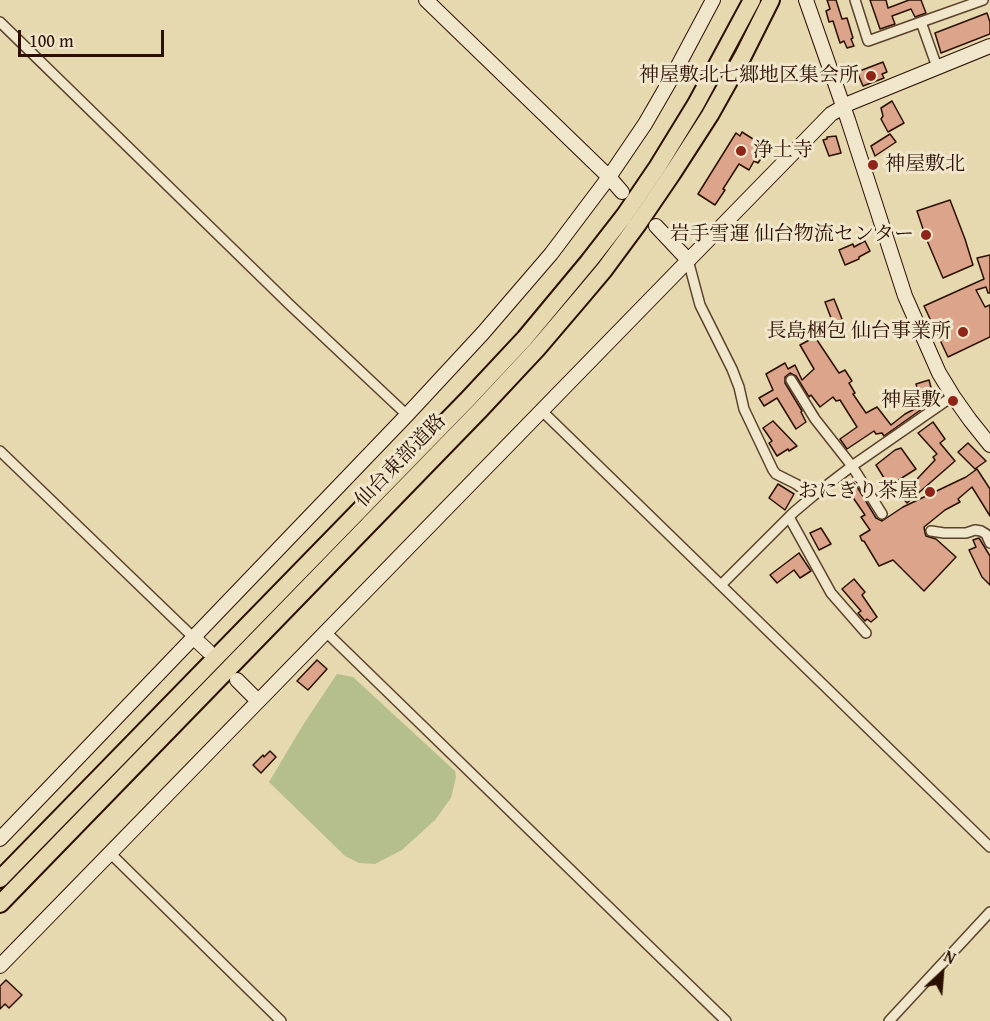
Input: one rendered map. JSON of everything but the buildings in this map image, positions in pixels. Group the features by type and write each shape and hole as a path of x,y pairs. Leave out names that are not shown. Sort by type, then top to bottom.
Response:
{"highway":[{"name":"仙台東部道路","path":"0,879 525,338 624,216 696,104 752,0"},
{"name":"仙台東部道路","path":"0,904 480,410 584,295 638,224 710,115 771,0"}],"street":[{"path":"426,0 622,192"},
{"path":"0,840 407,415 483,333 551,254 609,177 645,123 713,0"},
{"path":"806,0 905,296 939,373 953,396 990,445"},
{"path":"855,0 868,41 983,0"},
{"path":"0,22 281,297 407,415"},
{"path":"921,22 937,67"},
{"path":"0,966 831,114 990,46"},
{"path":"656,226 688,260 700,305 732,369 744,409 772,470 813,496"},
{"path":"791,381 815,419 852,466 882,514"},
{"path":"721,585 813,496 953,396"},
{"path":"541,410 990,847"},
{"path":"0,451 208,651"},
{"path":"789,517 831,593 866,633"},
{"path":"931,531 966,533 981,531 986,534 990,543"},
{"path":"326,632 726,1021"},
{"path":"237,680 258,701"},
{"path":"110,853 281,1021"},
{"path":"889,1021 990,912"}],"green space":[{"path":"337,674 353,677 455,771 456,777 451,798 435,820 402,850 375,864 359,863 345,856 269,782"}],"place":[{"name":"神屋敷北七郷地区集会所","path":"871,76"},
{"name":"浄土寺","path":"741,151"},
{"name":"神屋敷北","path":"873,165"},
{"name":"岩手雪運 仙台物流センター","path":"926,235"},
{"name":"長島梱包 仙台事業所","path":"963,332"},
{"name":"神屋敷","path":"953,401"},
{"name":"おにぎり茶屋","path":"930,492"}]}
